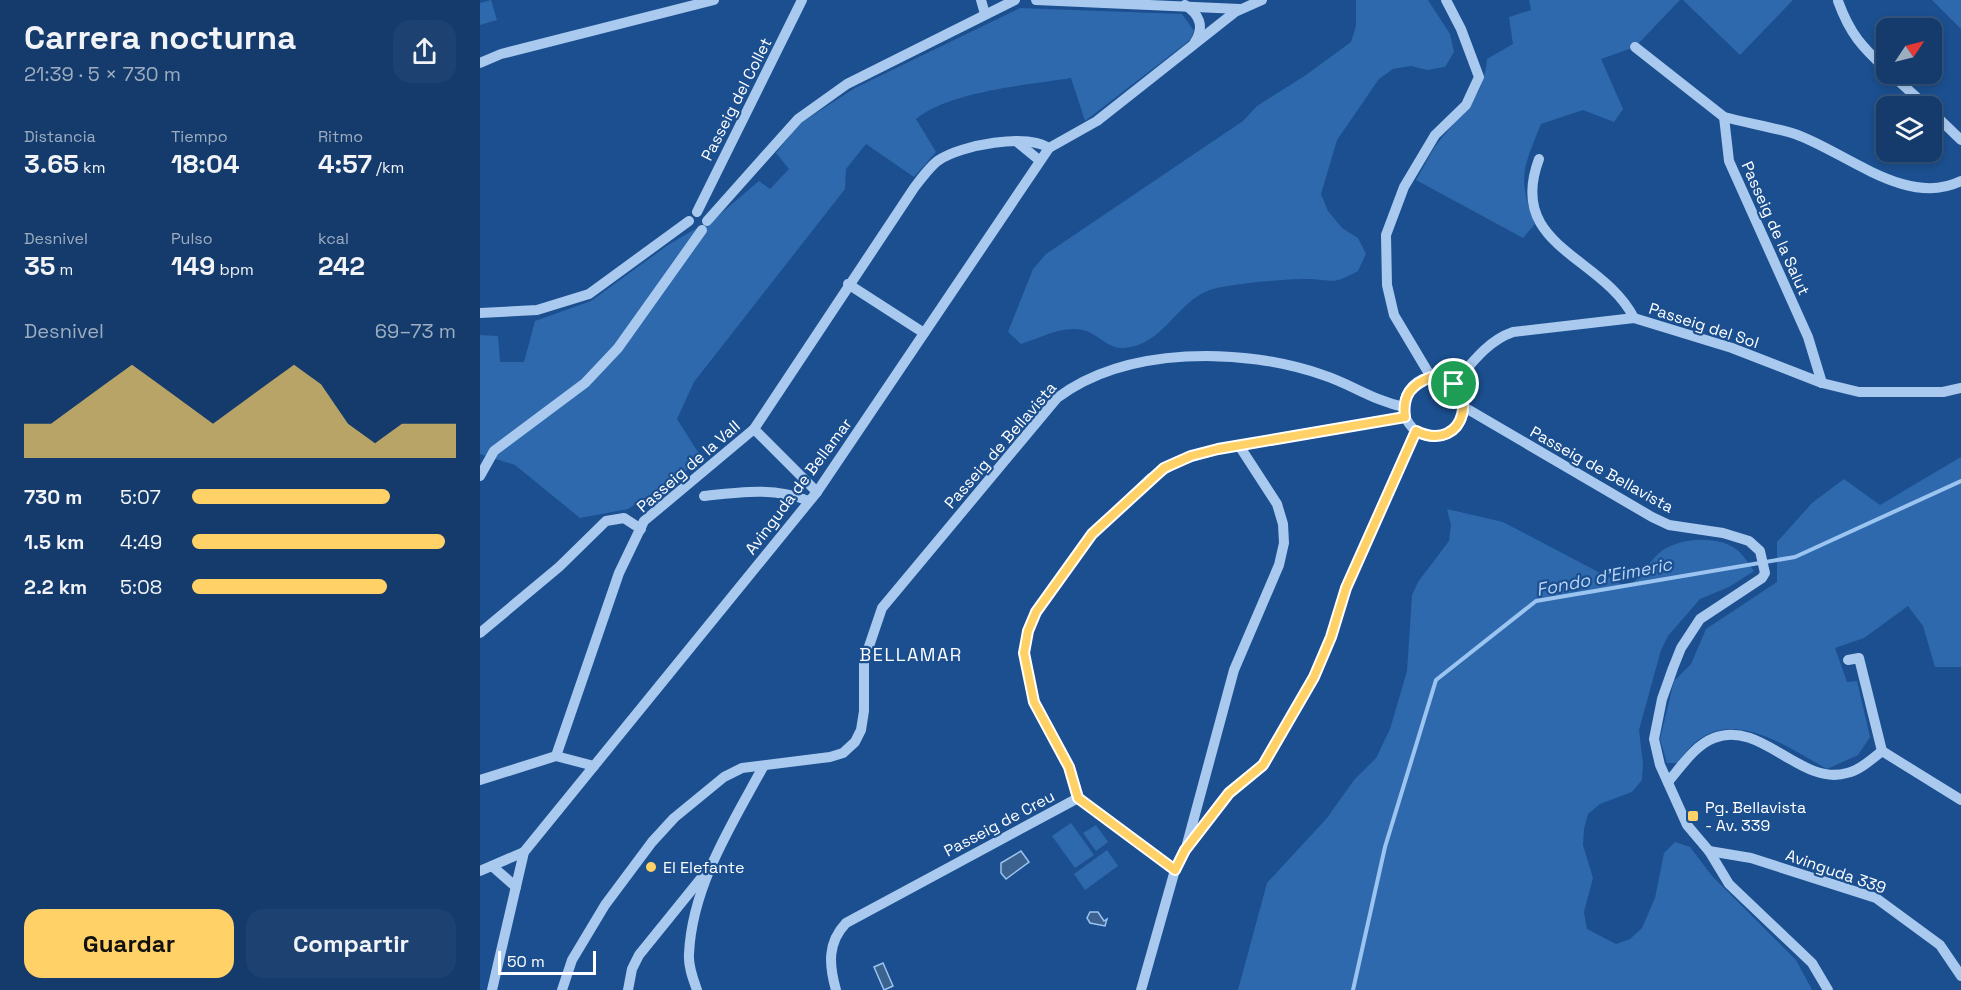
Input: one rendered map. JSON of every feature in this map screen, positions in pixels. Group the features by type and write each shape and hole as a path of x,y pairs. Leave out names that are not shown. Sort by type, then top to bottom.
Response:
{"street":[{"path":"480,63 501,54 714,0"},
{"name":"Passeig del Collet","path":"697,212 802,0"},
{"path":"981,0 985,14"},
{"path":"480,476 494,451 585,383 618,348 705,225 798,119 847,84 1015,0"},
{"path":"1036,0 1240,9"},
{"name":"Avinguda de Bellamar","path":"492,990 524,852 817,492 1049,147 1092,125 1240,9 1262,0"},
{"path":"1431,377 1394,315 1387,285 1386,235 1394,209 1409,178 1435,135 1466,105 1479,77 1461,29 1446,0"},
{"path":"1838,2 1847,27 1858,43 1876,60"},
{"path":"1185,5 1198,15 1200,24 1200,34 1193,45"},
{"path":"1635,47 1724,117 1796,135 1911,188 1940,189 1961,181"},
{"path":"480,52 501,54"},
{"path":"1902,84 1915,96"},
{"name":"Passeig de la Salut","path":"1724,117 1729,161 1808,337 1822,383"},
{"path":"1942,122 1961,140"},
{"name":"Passeig de la Vall","path":"556,756 619,573 644,521 754,429 848,284 914,188 939,160 980,145 1031,140 1049,147"},
{"path":"1016,141 1039,160"},
{"path":"1539,159 1531,195 1533,213 1558,244 1612,286 1625,300 1634,318"},
{"path":"480,313 537,310 589,294 689,221 691,215 697,212 704,214 705,225"},
{"path":"689,221 693,228 705,225"},
{"path":"848,284 924,333"},
{"name":"Passeig del Sol","path":"1454,384 1492,342 1501,336 1513,332 1634,318 1732,348 1822,383 1859,392 1943,392 1961,388"},
{"name":"Passeig de Bellavista","path":"562,990 572,960 589,932 652,842 674,818 724,777 742,768 830,758 843,753 855,742 861,730 864,711 864,661 882,608 1057,398 1071,387 1090,377 1139,363 1207,356 1249,359 1323,375 1404,412"},
{"path":"1431,377 1454,384 1464,407 1462,418 1448,434 1426,436 1416,431 1404,412 1407,393 1417,382 1431,377"},
{"name":"Passeig de Bellavista","path":"1464,407 1652,517 1669,525 1724,533 1749,541 1756,546 1764,562 1762,578 1753,587 1718,605 1700,619 1681,648 1662,699 1654,739 1668,782 1687,825 1709,851 1729,884 1812,963 1828,990"},
{"name":"Passeig de Creu","path":"836,990 831,975 832,944 846,923 1078,798 1069,767 1034,702 1027,678 1024,653 1028,631 1036,612 1092,534 1151,478 1191,456 1404,412"},
{"path":"754,429 817,492"},
{"path":"1141,990 1175,870 1185,850 1229,793 1263,765 1314,677 1331,637 1346,588 1416,431"},
{"path":"1185,850 1234,670 1279,565 1284,543 1283,524 1277,504 1240,447"},
{"path":"704,495 749,491 781,492 809,501"},
{"path":"480,633 559,567 606,521 624,518 640,529"},
{"path":"1848,660 1859,658 1882,751 1961,800"},
{"path":"1668,782 1698,749 1714,738 1733,735 1749,738 1818,772 1834,775 1854,770 1882,751"},
{"path":"480,780 556,756 594,766"},
{"path":"697,990 688,955 696,911 711,866 763,766"},
{"path":"1078,798 1175,870"},
{"name":"Avinguda 339","path":"1709,851 1751,858 1876,898 1940,945 1961,976"},
{"path":"480,871 524,852"},
{"path":"492,866 516,887"},
{"path":"628,990 632,969 639,955 711,866"}],"shaded area":[{"path":"491,0 497,20 480,25 480,3"},
{"path":"1356,0 1428,0 1450,34 1454,52 1445,67 1427,70 1411,66 1393,69 1379,79 1337,140 1321,194 1328,211 1342,228 1358,238 1366,254 1358,271 1335,281 1275,280 1210,290 1188,304 1150,339 1124,348 1111,345 1083,330 1056,332 1021,344 1008,332 1033,269 1046,254 1243,121 1257,106 1306,75 1351,42 1356,26"},
{"path":"1529,0 1680,0 1635,47 1601,59 1623,109 1614,122 1583,110 1541,124 1524,174 1526,195 1535,224 1523,238 1416,180 1435,147 1475,97 1485,74 1487,59 1513,44 1509,17 1531,10"},
{"path":"1683,0 1793,0 1740,55"},
{"path":"1932,0 1961,0 1961,29"},
{"path":"1020,8 1182,14 1194,31 1190,40 1085,121 1071,78 990,91 931,109 916,119 936,152 914,177 866,144 846,169 845,189 694,382 677,419 703,460 628,509 580,518 515,465 480,454 480,335 498,336 500,362 524,362 535,321 591,301 668,245 719,215 759,181 770,189 789,169 776,153 799,124 855,88"},
{"path":"1961,457 1961,667 1935,667 1923,626 1908,606 1864,638 1835,648 1847,682 1857,681 1870,737 1858,755 1827,769 1769,738 1749,731 1730,729 1712,733 1694,743 1678,763 1667,763 1660,739 1674,681 1691,664 1706,629 1777,582 1777,542 1812,503 1844,479 1880,505"},
{"path":"1447,509 1503,522 1627,587 1658,554 1674,544 1694,540 1715,541 1733,547 1745,558 1754,571 1729,587 1700,599 1668,636 1661,650 1639,730 1643,764 1642,780 1632,792 1600,804 1588,814 1583,845 1593,878 1584,912 1587,929 1616,944 1630,939 1642,928 1655,898 1664,853 1675,842 1690,847 1712,876 1796,960 1812,990 1238,990 1267,883 1327,818 1354,780 1376,758 1390,729 1407,671 1412,595 1418,582 1449,541 1451,525"},
{"path":"1071,823 1094,855 1075,868 1052,836"},
{"path":"1096,825 1108,842 1096,851 1083,833"},
{"path":"1107,850 1118,866 1085,890 1074,874"},
{"path":"1021,851 1029,862 1006,879 1001,873 1001,863"},
{"path":"1090,912 1098,912 1104,921 1107,919 1105,926 1090,923 1087,918"},
{"path":"883,963 893,986 884,990 874,967"}],"waterway":[{"name":"Fondo d'Eimeric","path":"1353,990 1385,847 1436,680 1536,601 1795,557 1961,481"}],"place":[{"name":"Pg. Bellavista - Av. 339","path":"1693,816"},
{"name":"El Elefante","path":"651,867"}],"district":[{"name":"BELLAMAR","path":"911,655"}],"route":[{"path":"1439,377 1454,384 1464,407 1462,418 1448,434 1437,437 1426,436 1416,431 1346,588 1331,637 1314,677 1263,765 1229,793 1185,850 1175,870 1078,798 1069,767 1034,702 1027,678 1024,653 1028,631 1036,612 1060,575 1092,534 1125,501 1164,468 1191,456 1218,449 1405,417 1404,407 1407,393 1417,382 1439,377"}]}
